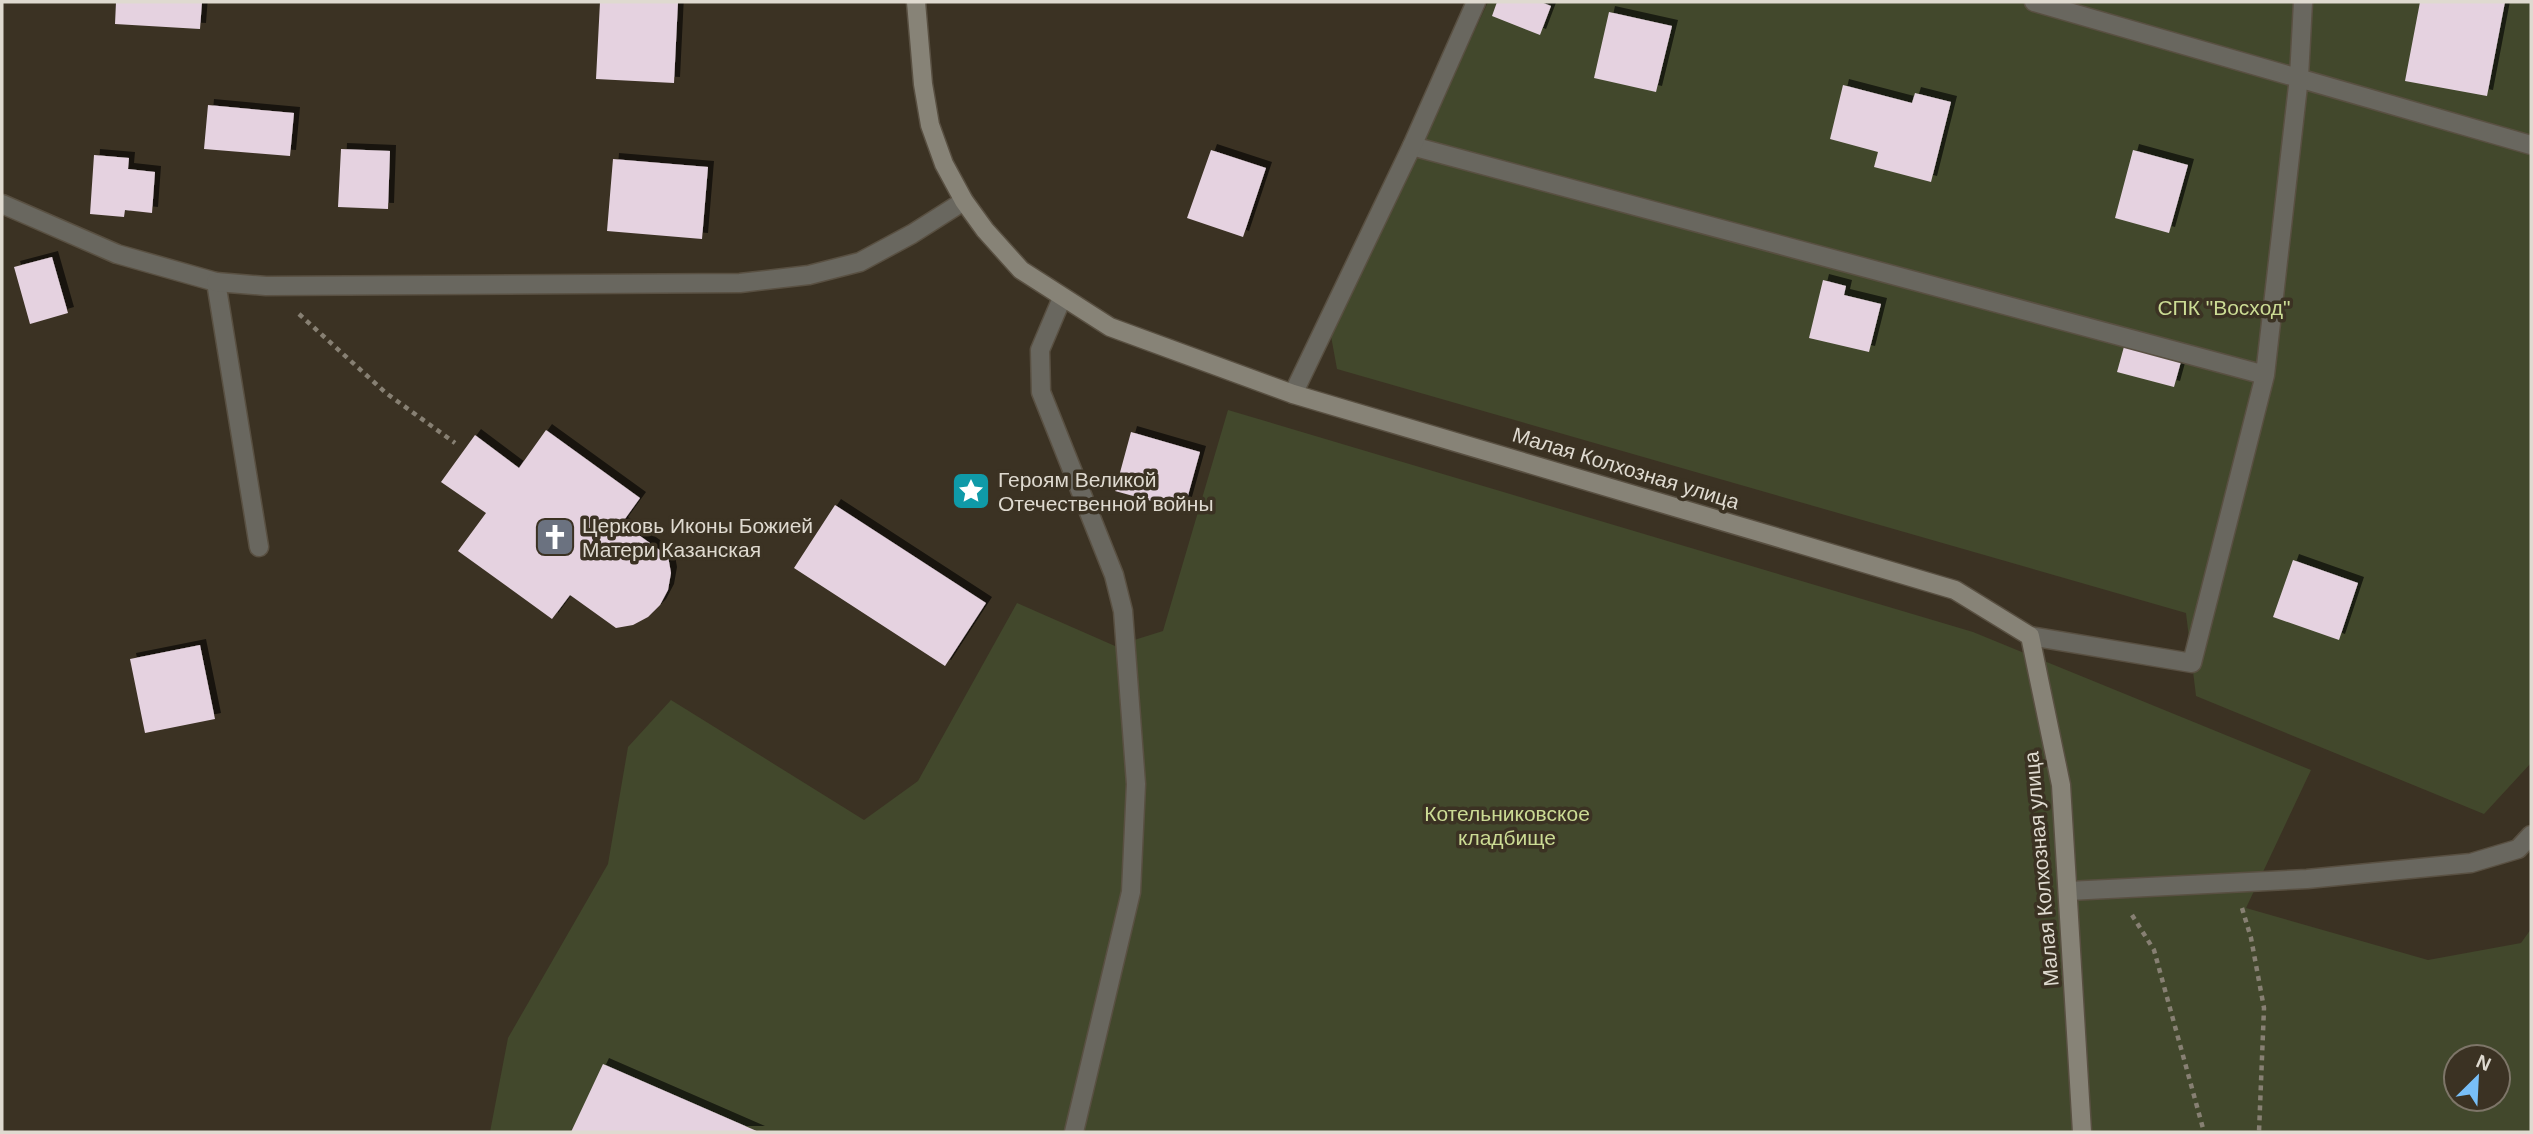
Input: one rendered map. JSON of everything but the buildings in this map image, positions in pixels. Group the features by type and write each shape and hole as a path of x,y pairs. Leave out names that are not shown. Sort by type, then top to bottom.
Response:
{"street":[{"name":"Малая Колхозная улица","path":"916,2 923,84 930,125 944,164 964,201 985,230 1021,270 1110,327 1293,394 1955,590 2030,636 2061,785 2082,1132"},
{"path":"1293,394 1412,145 1475,2"},
{"path":"2034,2 2531,145"},
{"path":"2030,636 2192,663 2265,375 2299,77 2303,2"},
{"path":"1412,145 2265,375"},
{"path":"2,204 117,254 216,282 266,286 740,283 809,275 860,262 912,234 964,201"},
{"path":"216,282 259,547"},
{"path":"1062,298 1041,350 1041,392 1114,575 1123,611 1136,784 1131,892 1074,1132"},
{"path":"2068,891 2307,879 2471,863 2518,849 2531,835"}],"path":[{"path":"266,286 337,346 386,393 455,443"},
{"path":"2234,883 2252,938 2264,1008 2259,1132"},
{"path":"2115,888 2154,950 2204,1132"}],"green space":[{"name":"СПК \"Восход\"","path":"1488,2 2531,2 2531,763 2484,814 2196,696 2186,613 1337,369 1331,336"},
{"name":"Котельниковское кладбище","path":"1228,410 1973,632 2311,770 2246,908 2428,960 2521,943 2531,929 2531,1132 490,1132 508,1038 608,864 628,747 671,700 864,820 918,781 1017,603 1115,646 1163,631"}],"place":[{"name":"Героям Великой Отечественной войны","path":"971,491"},
{"name":"Церковь Иконы Божией Матери Казанская","path":"555,537"}]}
